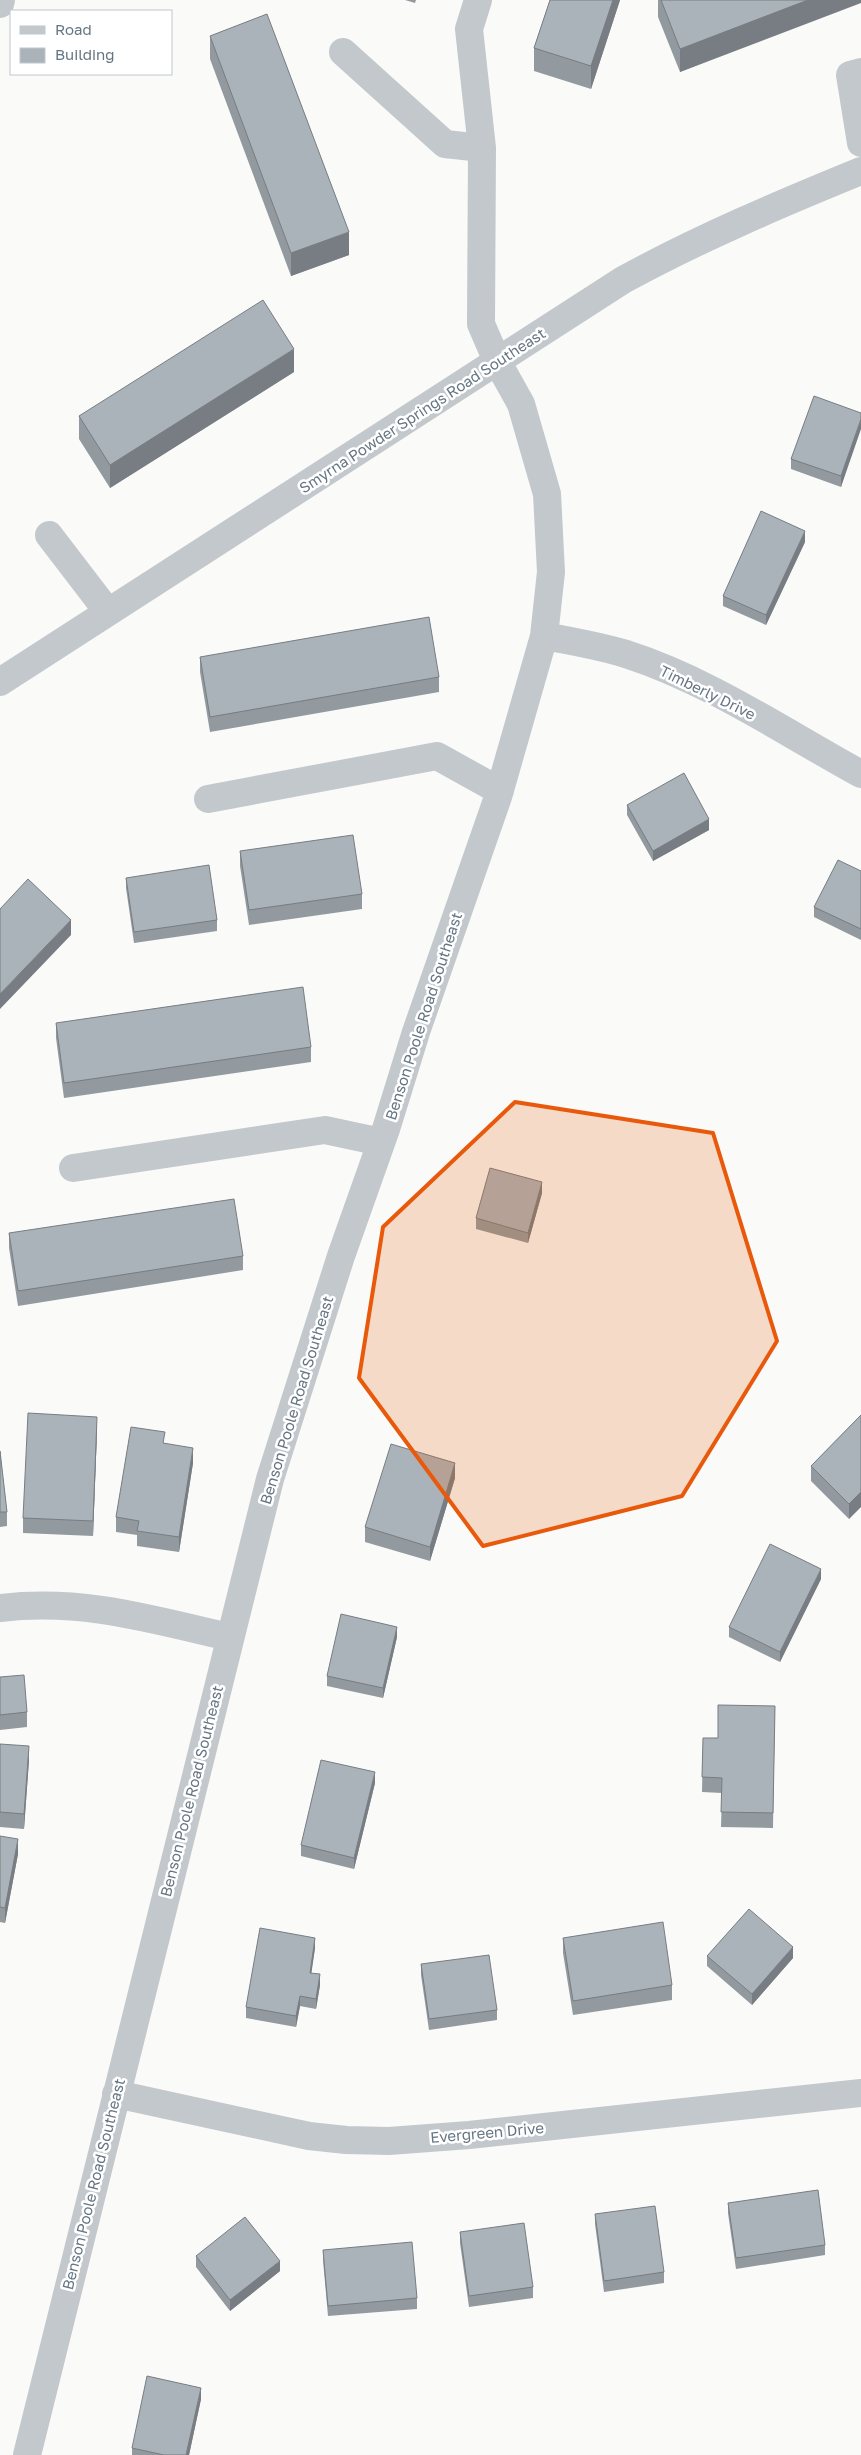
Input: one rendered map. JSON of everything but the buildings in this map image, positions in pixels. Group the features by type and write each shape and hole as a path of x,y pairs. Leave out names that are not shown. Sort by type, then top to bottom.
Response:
{"street":[{"path":"0,4 1,0"},
{"name":"Benson Poole Road Southeast","path":"27,2455 229,1637 270,1479 341,1256 381,1142 416,1032 500,791 544,636 551,572 546,494 522,404 497,361 481,324 482,148 468,29 478,0"},
{"path":"343,52 445,144 482,148"},
{"path":"861,72 850,75 861,143"},
{"name":"Smyrna Powder Springs Road Southeast","path":"0,682 623,280 691,243 759,212 861,171"},
{"path":"49,535 108,612"},
{"name":"Timberly Drive","path":"544,636 627,654 692,681 753,712 861,774"},
{"path":"208,800 437,756 500,791"},
{"path":"73,1168 325,1130 381,1142"},
{"path":"0,1608 28,1605 100,1608 229,1637"},
{"name":"Evergreen Drive","path":"116,2094 309,2136 346,2140 389,2141 469,2135 861,2093"}],"highlighted area":[{"path":"515,1102 713,1133 777,1341 682,1496 483,1546 359,1378 383,1227"}]}
